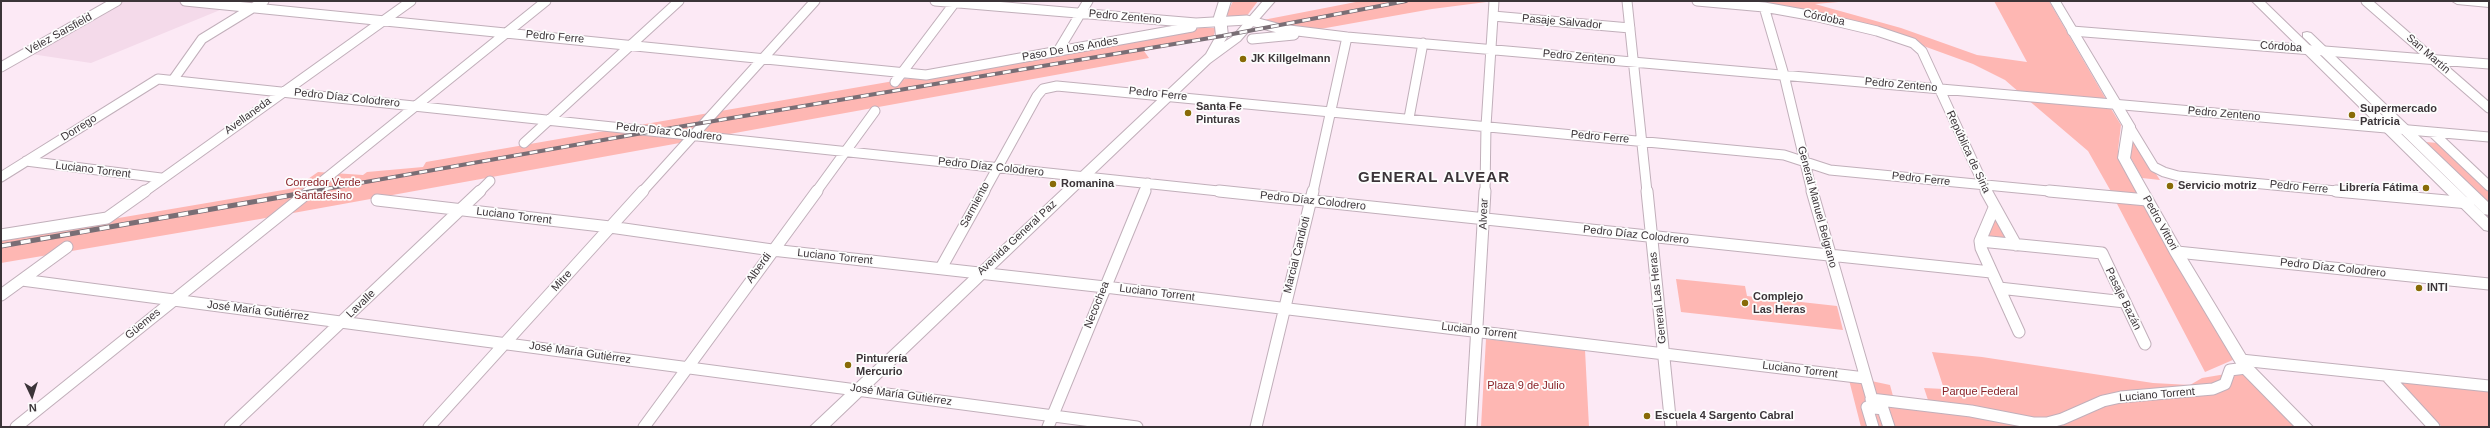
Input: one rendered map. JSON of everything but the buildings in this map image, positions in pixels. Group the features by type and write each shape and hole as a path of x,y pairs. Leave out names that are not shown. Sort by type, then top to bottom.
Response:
{"main road":[{"path":"1206,60 1222,36 1217,23 1225,1"},
{"name":"Avenida General Paz","path":"818,427 980,272 1206,60 1236,39 1250,20 1269,1"},
{"path":"2258,1 2464,203 2486,216"},
{"path":"2272,1 2405,130 2486,216"}],"street":[{"name":"Vélez Sarsfield","path":"3,64 117,1"},
{"name":"Pedro Ferre","path":"185,1 505,33 634,44 926,75"},
{"path":"173,80 202,39 251,7 264,1"},
{"name":"Avellaneda","path":"1,235 107,218 411,1"},
{"name":"Güemes","path":"16,427 546,1"},
{"path":"524,143 634,44 679,1"},
{"name":"Mitre","path":"429,427 815,1"},
{"name":"Pedro Zenteno","path":"936,1 1217,23 1250,20 1281,29 1347,37 2489,137"},
{"path":"1058,51 1088,1"},
{"name":"Alvear","path":"1471,427 1478,331 1484,219 1486,126 1494,1"},
{"name":"General Las Heras","path":"1627,1 1671,427"},
{"name":"Córdoba","path":"1697,1 1764,7 1829,18 1872,30 1913,44 1922,51"},
{"path":"2055,1 2129,126"},
{"name":"San Martín","path":"2366,1 2489,108"},
{"path":"2457,1 2489,4"},
{"path":"895,82 955,2"},
{"name":"General Manuel Belgrano","path":"1764,7 1784,75 1804,162 1829,255 1873,402"},
{"name":"Pasaje Salvador","path":"1493,16 1630,28"},
{"name":"Paso De Los Andes","path":"926,75 1217,23"},
{"name":"Córdoba","path":"2072,31 2489,64"},
{"name":"Pedro Zenteno","path":"1252,38 1314,33"},
{"name":"Marcial Candioti","path":"1256,427 1332,111 1347,37"},
{"path":"1409,118 1423,43"},
{"name":"República de Siria","path":"1922,51 1994,208 2016,245"},
{"name":"Pedro Díaz Colodrero","path":"158,79 1991,272"},
{"name":"Dorrego","path":"1,178 158,79"},
{"name":"Pedro Ferre","path":"1052,86 1075,86 1784,155 1830,170 2147,200"},
{"name":"Sarmiento","path":"941,268 1037,96 1043,89 1052,86"},
{"name":"Alberdi","path":"644,427 875,111"},
{"name":"Pedro Ferre","path":"2129,126 2154,167 2178,176 2464,203"},
{"name":"Pedro Vittori","path":"2129,126 2124,158 2177,252 2243,364 2305,427"},
{"path":"2432,132 2489,186"},
{"name":"Luciano Torrent","path":"26,161 161,178"},
{"name":"Lavalle","path":"230,427 490,180"},
{"name":"Necochea","path":"1050,421 1148,184"},
{"name":"Luciano Torrent","path":"377,200 610,227 772,250 980,272 1865,378"},
{"path":"1994,208 1980,240 1991,272 2019,332"},
{"path":"1980,240 2016,245"},
{"name":"Pasaje Bazán","path":"2016,245 2102,254 2145,344"},
{"path":"1,295 67,247"},
{"name":"Pedro Díaz Colodrero","path":"2177,252 2489,284"},
{"name":"José María Gutiérrez","path":"22,280 343,321 687,368 859,389 1050,421 1137,427"},
{"path":"1999,288 2125,302"},
{"name":"Luciano Torrent","path":"1873,402 1971,410 2033,423 2047,423 2062,419 2103,401 2121,397 2213,389 2224,384 2230,370 2243,364 2489,386"},
{"path":"2387,376 2434,427"},
{"path":"1873,427 1867,407 1873,402 1883,409 1889,427"}],"shaded area":[{"path":"124,1 242,1 91,63 31,54"}],"green space":[{"path":"1233,1 1258,1 1246,17 1228,17 1227,14"},
{"path":"1361,1 1494,1 1432,9 1309,31 1263,20"},
{"path":"1718,1 1850,1 1815,4 1901,28 1977,55 2027,62 1994,1 2049,1 2107,101 2020,93 2005,80 1973,64 1885,32"},
{"name":"Corredor Verde Santafesino","path":"1200,28 1216,28 1214,35 1210,39 1144,51 1149,58 260,219 1,263 1,238 295,188 318,172 363,175 367,172 423,167 426,162"},
{"path":"2027,99 2110,107 2121,125 2118,150 2119,155 2143,197 2113,195 2088,151"},
{"path":"2131,135 2160,180 2142,178 2128,153"},
{"path":"2426,142 2438,143 2489,192 2489,204"},
{"path":"2115,200 2145,202 2235,359 2205,372"},
{"path":"1996,213 2014,244 1981,240"},
{"name":"Complejo Las Heras","path":"1676,279 1745,286 1747,296 1837,306 1843,330 1681,312"},
{"name":"Plaza 9 de Julio","path":"1486,339 1585,350 1589,427 1481,427"},
{"name":"Parque Federal","path":"1932,352 1982,357 2153,383 2190,385 2202,378 2244,371 2300,427 1861,427 1848,376 1890,385 1893,396 1928,400 1924,388 1944,389"},
{"path":"2398,381 2489,390 2489,427 2442,427"}],"railway":[{"path":"309,192 654,131 1222,36 1406,1"},
{"path":"1,246 315,191"}],"place":[{"name":"JK Killgelmann","path":"1243,59"},
{"name":"Santa Fe Pinturas","path":"1188,113"},
{"name":"Supermercado Patricia","path":"2352,115"},
{"name":"Romanina","path":"1053,184"},
{"name":"Servicio motriz","path":"2170,186"},
{"name":"Librería Fátima","path":"2426,188"},
{"name":"INTI","path":"2419,288"},
{"name":"Complejo Las Heras","path":"1745,303"},
{"name":"Pinturería Mercurio","path":"848,365"},
{"name":"Escuela 4 Sargento Cabral","path":"1647,416"}],"district":[{"name":"GENERAL ALVEAR","path":"1434,178"}]}
